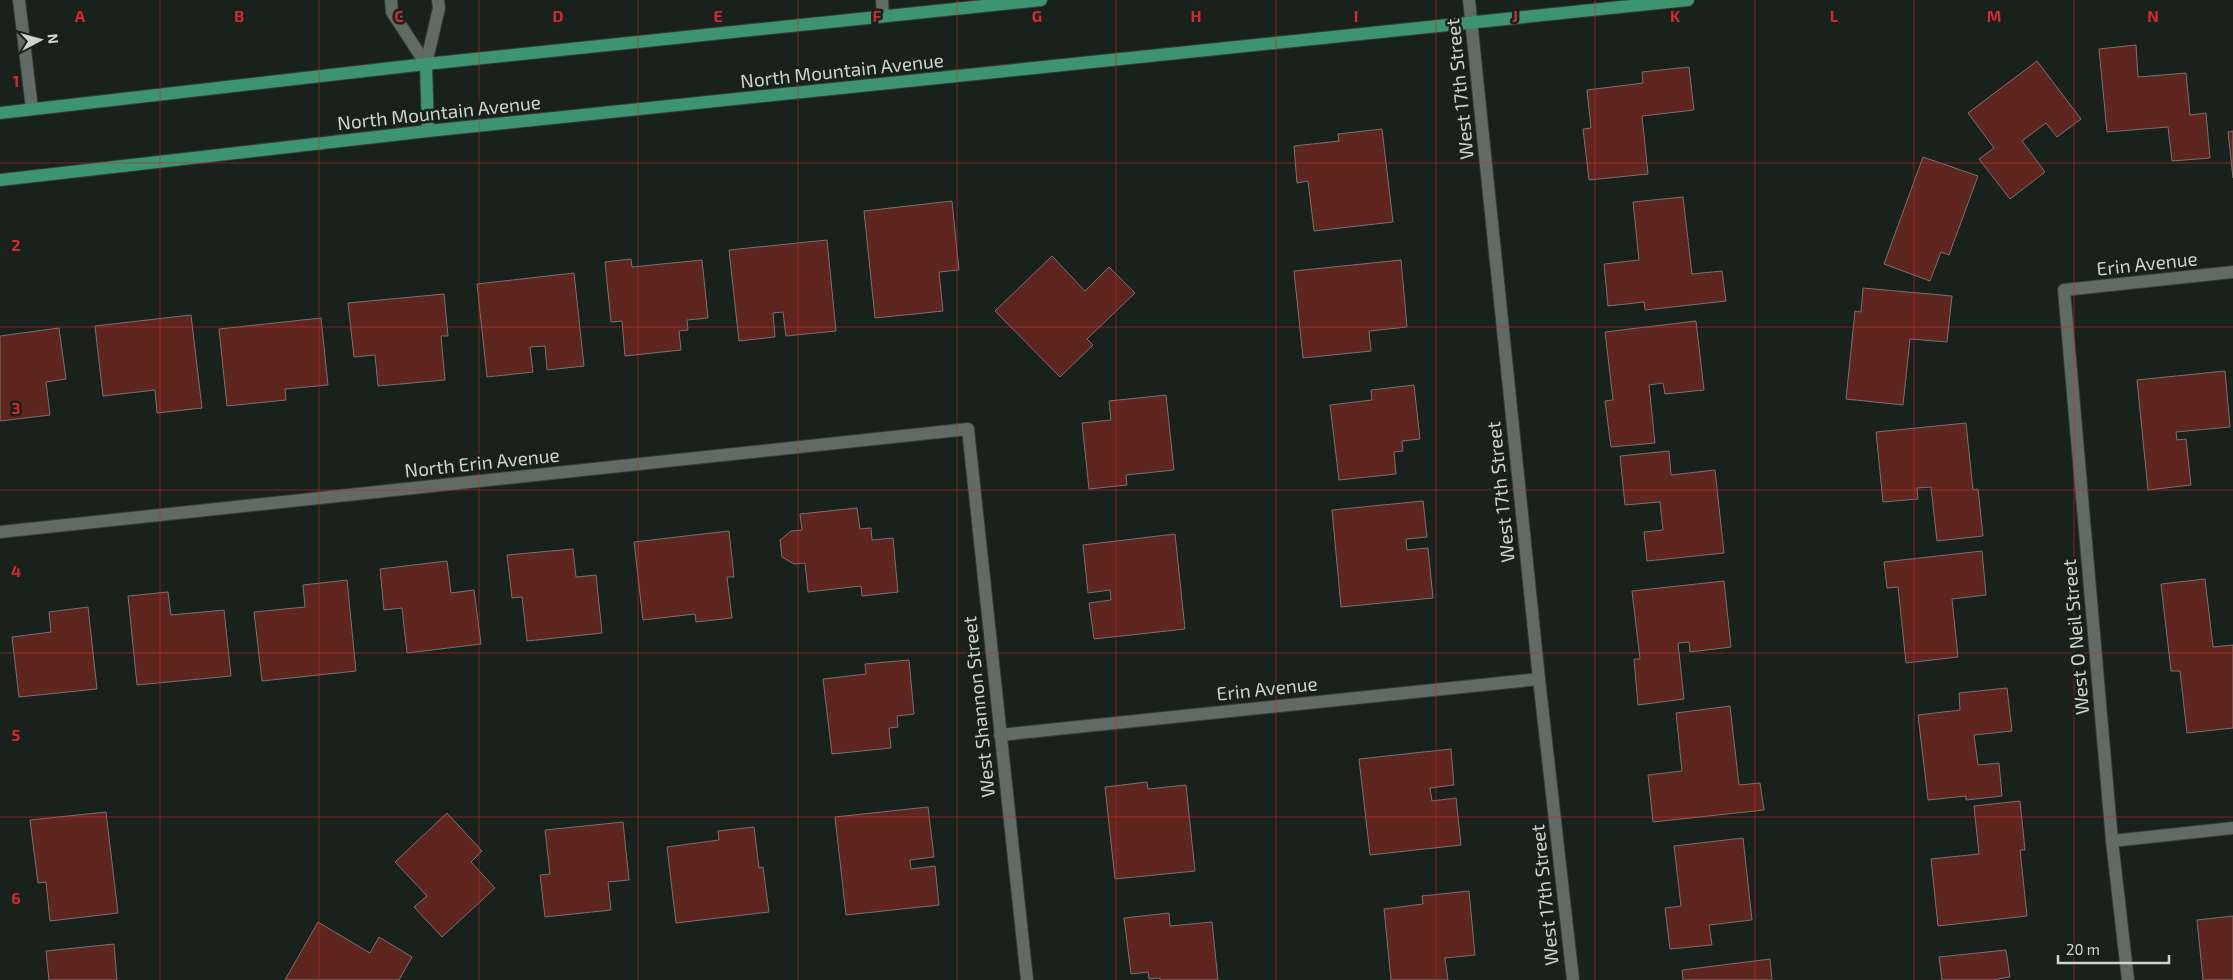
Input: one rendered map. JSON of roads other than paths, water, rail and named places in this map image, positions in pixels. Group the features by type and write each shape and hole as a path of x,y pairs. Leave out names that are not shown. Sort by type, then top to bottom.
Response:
{"main road":[{"path":"0,113 426,64 1041,0"},
{"name":"North Mountain Avenue","path":"0,180 428,131 1688,0"},
{"path":"426,64 428,131"}],"street":[{"path":"20,0 32,109"},
{"path":"391,0 392,12 426,64"},
{"path":"426,64 439,8 438,0"},
{"path":"882,0 883,16"},
{"name":"West 17th Street","path":"1469,0 1539,679 1573,980"},
{"name":"Erin Avenue","path":"2064,290 2233,272"},
{"name":"West O Neil Street","path":"2064,290 2112,841 2128,980"},
{"name":"North Erin Avenue","path":"0,532 968,429"},
{"name":"West Shannon Street","path":"968,429 1027,980"},
{"name":"Erin Avenue","path":"1000,735 1539,679"},
{"path":"2112,841 2233,828"}]}
